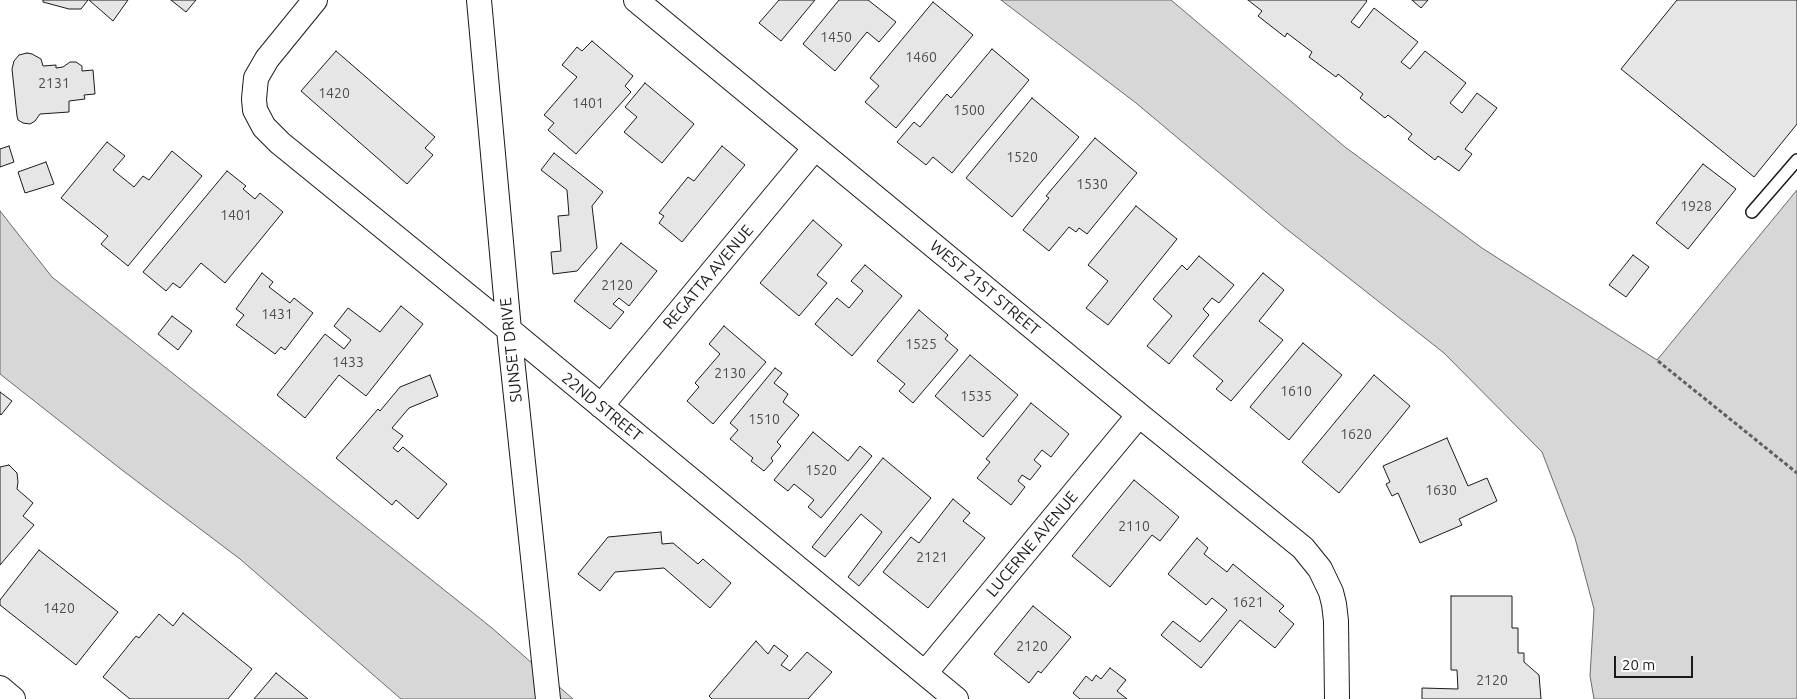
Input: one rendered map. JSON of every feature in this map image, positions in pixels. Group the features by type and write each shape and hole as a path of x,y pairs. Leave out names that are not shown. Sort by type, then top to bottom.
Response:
{"street":[{"name":"22ND STREET","path":"315,0 260,68 254,88 255,110 264,127 280,143 956,699"},
{"name":"SUNSET DRIVE","path":"479,0 509,330 548,699"},
{"name":"WEST 21ST STREET","path":"636,0 1303,548 1320,569 1327,582 1334,604 1337,699"},
{"name":"REGATTA AVENUE","path":"601,406 816,148"},
{"name":"LUCERNE AVENUE","path":"925,673 1139,415"},
{"path":"0,688 13,699"}],"lane":[{"path":"1752,212 1797,160"}],"path":[{"path":"1658,360 1797,473"}],"shaded area":[{"path":"1001,0 1171,0 1345,147 1482,248 1657,360 1797,190 1797,699 1594,699 1590,676 1594,609 1575,538 1542,452 1444,353 1284,227 1136,103"},
{"path":"0,211 52,277 492,628 573,699 401,699 240,559 122,470 0,374"}],"building":[{"path":"43,0 88,0 81,9 69,9 43,2"},
{"path":"89,0 128,0 113,21"},
{"path":"171,0 196,0 186,12"},
{"path":"779,0 815,0 781,41 759,23"},
{"path":"839,0 868,0 896,22 879,42 867,32 835,71 803,44"},
{"path":"1248,0 1366,0 1351,22 1359,28 1374,8 1418,42 1401,62 1410,69 1425,51 1466,83 1450,103 1462,113 1477,93 1497,108 1465,149 1472,154 1459,171 1438,156 1435,160 1408,139 1412,134 1388,115 1385,118 1360,98 1363,94 1338,74 1336,77 1309,57 1312,52 1287,33 1285,37 1258,16 1262,11"},
{"path":"1412,0 1428,0 1421,8"},
{"path":"1677,0 1797,0 1797,124 1754,177 1621,69"},
{"path":"933,2 973,35 896,128 865,102 879,86 870,78"},
{"path":"592,41 633,76 625,86 631,92 576,154 548,130 554,123 544,115 577,77 562,65 577,47 582,51"},
{"path":"992,49 1029,80 952,173 933,157 926,165 897,142 914,122 920,127 947,94 951,98"},
{"path":"336,51 435,137 425,148 433,155 407,184 301,91"},
{"path":"27,53 41,59 43,66 56,65 56,68 63,67 70,62 76,62 82,66 82,71 93,70 95,94 84,95 85,99 69,101 69,112 40,114 30,124 18,120 12,69 14,61 19,55"},
{"path":"645,83 694,124 662,163 624,132 637,117 625,107"},
{"path":"1032,98 1079,137 1012,217 966,178"},
{"path":"1095,138 1137,173 1087,234 1079,228 1076,232 1069,227 1049,251 1023,230 1049,198 1046,196"},
{"path":"107,142 125,156 113,170 134,187 143,176 149,180 172,151 202,176 128,266 101,244 108,236 61,198"},
{"path":"9,146 14,162 0,167 0,149"},
{"path":"722,146 745,165 682,242 659,223 664,216 659,213 688,177 694,181"},
{"path":"554,153 603,192 592,206 597,248 577,271 553,274 551,252 561,251 558,216 569,215 567,190 541,170"},
{"path":"46,162 54,184 25,193 18,172"},
{"path":"1703,164 1736,189 1688,249 1656,223"},
{"path":"227,171 246,186 243,189 255,199 260,193 283,212 225,283 201,263 180,288 173,283 166,291 143,272"},
{"path":"1136,206 1177,239 1108,325 1086,308 1108,281 1088,265"},
{"path":"813,220 842,245 817,275 827,283 799,316 760,283"},
{"path":"621,243 657,271 629,306 619,298 613,304 624,312 610,329 574,301"},
{"path":"1633,255 1649,267 1626,297 1609,285"},
{"path":"1199,256 1234,285 1219,303 1212,298 1203,309 1209,315 1169,364 1147,346 1172,316 1153,299 1182,265 1187,270"},
{"path":"865,265 902,296 852,356 815,324 837,298 849,308 863,291 851,281"},
{"path":"262,273 273,282 269,287 290,303 294,298 313,313 285,350 281,347 275,354 236,325 244,315 236,309"},
{"path":"1263,273 1284,290 1259,321 1283,340 1231,401 1216,389 1223,381 1193,356"},
{"path":"401,306 423,324 366,396 339,375 305,418 277,395 325,334 344,349 351,340 334,326 348,308 380,332"},
{"path":"919,310 948,335 945,339 958,350 913,403 899,391 905,384 877,361"},
{"path":"172,316 192,331 178,350 158,334"},
{"path":"724,326 766,362 713,424 687,401 699,387 695,383 720,354 709,344"},
{"path":"1303,343 1342,375 1289,440 1250,407"},
{"path":"970,355 1018,395 983,437 935,396"},
{"path":"775,368 782,373 774,383 788,394 783,402 799,415 777,442 781,446 771,458 773,461 764,471 751,461 753,458 730,439 738,430 730,423"},
{"path":"430,375 438,396 409,408 392,428 403,436 393,448 398,452 403,447 447,484 418,519 396,500 392,505 336,458 378,409 380,411 400,387"},
{"path":"1374,375 1410,406 1339,493 1302,462"},
{"path":"0,392 12,401 1,415 0,414"},
{"path":"1031,403 1069,434 1051,457 1042,450 1034,460 1041,466 1030,480 1022,475 1018,481 1025,487 1011,505 977,478 990,462 986,459"},
{"path":"813,432 848,461 860,446 872,456 821,518 808,507 814,500 794,484 788,491 774,480"},
{"path":"1447,438 1468,486 1487,478 1497,501 1459,519 1462,525 1420,543 1398,493 1392,496 1386,484 1390,482 1383,466"},
{"path":"883,458 931,498 859,586 848,577 882,532 861,514 825,557 812,547"},
{"path":"9,465 17,473 17,489 33,503 23,516 34,525 0,565 0,467"},
{"path":"1134,480 1179,517 1160,541 1152,535 1110,587 1072,556"},
{"path":"953,499 970,513 963,521 985,538 928,608 883,572 911,537 919,543"},
{"path":"661,532 662,544 673,543 698,564 703,559 731,583 710,608 664,568 615,572 600,591 578,574 608,537"},
{"path":"1197,538 1208,548 1204,554 1227,572 1233,564 1284,606 1279,611 1294,624 1275,648 1240,620 1201,668 1161,635 1173,621 1200,642 1227,610 1212,598 1206,605 1168,574"},
{"path":"39,550 118,612 76,665 0,605 0,600"},
{"path":"1451,596 1512,596 1512,628 1518,628 1518,653 1524,653 1524,662 1539,675 1541,699 1422,699 1422,688 1458,689 1457,670 1451,670"},
{"path":"1033,606 1071,637 1041,673 1038,671 1029,683 994,654"},
{"path":"183,613 252,669 228,699 130,699 103,677 136,636 139,638 159,614 173,626"},
{"path":"756,641 768,654 774,645 788,656 781,665 790,671 807,652 832,672 808,699 712,699 709,696"},
{"path":"1110,668 1126,680 1117,691 1127,699 1080,699 1073,693 1086,676 1092,681 1096,675 1101,679"},
{"path":"276,673 308,699 254,699"}]}
